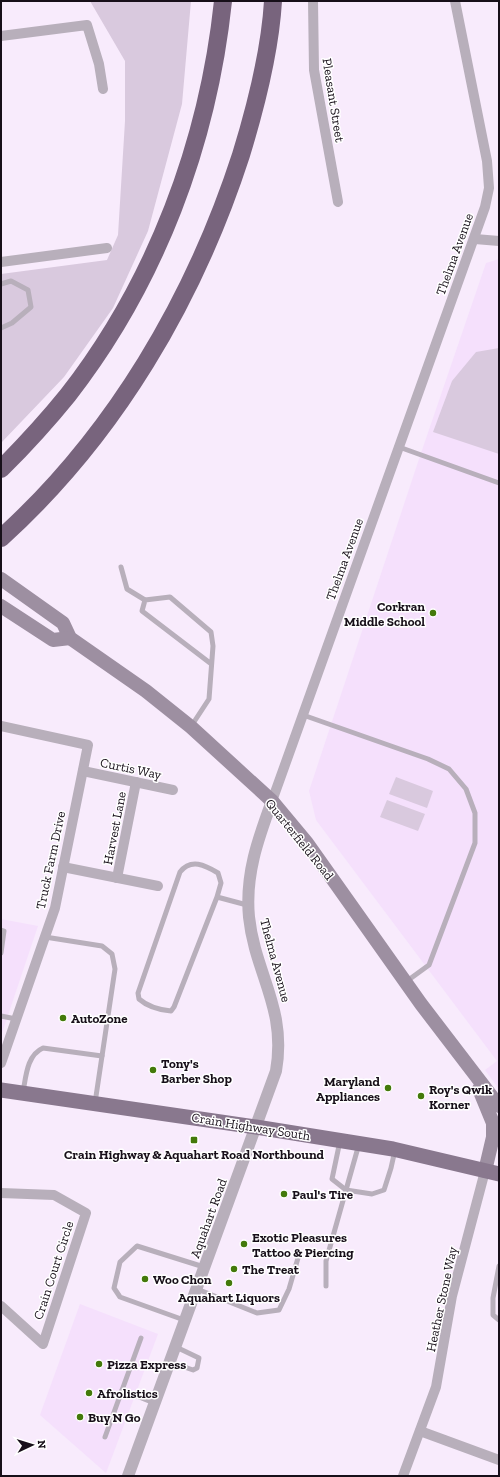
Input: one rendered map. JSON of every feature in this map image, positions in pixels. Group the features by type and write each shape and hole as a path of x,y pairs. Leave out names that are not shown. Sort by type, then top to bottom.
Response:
{"highway":[{"path":"187,174 200,108 212,1"},
{"path":"1,469 33,437 68,395 105,342 132,297 160,241 187,174 205,109 216,54 223,1"},
{"path":"1,538 35,508 106,424 142,369 172,317 205,248 227,194 252,120 264,65 273,1"}],"main road":[{"name":"Quarterfield Road","path":"1,579 63,623 70,638 146,691 190,727 272,801 307,843 406,982 499,1106"},
{"path":"1,606 53,640 70,638"},
{"name":"Quarterfield Road","path":"469,1066 493,1123 492,1172"},
{"name":"Crain Highway South","path":"1,1090 360,1143 395,1149 492,1172"}],"street":[{"name":"Pleasant Street","path":"312,1 314,70 338,202"},
{"name":"Thelma Avenue","path":"256,1127 276,1071 280,1051 273,1002 251,930 248,905 248,882 251,864 272,801 475,238 488,196 489,172 455,1"},
{"path":"1,36 87,24 99,64 103,89"},
{"path":"475,238 499,241"},
{"path":"1,262 107,248"},
{"name":"Truck Farm Drive","path":"1,726 88,745 55,908 2,1057"},
{"name":"Curtis Way","path":"83,771 173,790"},
{"name":"Harvest Lane","path":"117,878 136,782"},
{"path":"63,867 158,886"},
{"name":"Aquahart Road","path":"128,1476 256,1127"},
{"name":"Heather Stone Way","path":"403,1476 436,1387 452,1296 492,1172"},
{"name":"Crain Court Circle","path":"1,1193 54,1195 86,1213 43,1344 1,1306"},
{"path":"420,1431 499,1460"}],"lane":[{"path":"1,284 11,281 28,290 31,307 12,323 1,328"},
{"path":"399,448 499,483"},
{"path":"121,567 127,589 145,600 170,596 211,632 213,646 210,663 209,699 190,727"},
{"path":"145,600 142,611 210,663"},
{"path":"303,715 428,759 449,769 466,789 471,801 475,813 475,843 429,965 406,982"},
{"path":"192,863 207,866 218,874 221,882 217,897 174,1007 171,1011 144,1004 139,999 138,993 180,872 185,866 192,863"},
{"path":"217,897 248,905"},
{"path":"1,930 4,931 1,953"},
{"path":"44,937 102,946 112,954 115,969 94,1104"},
{"path":"1,1016 16,1019"},
{"path":"22,1093 30,1060 36,1051 43,1048 102,1056"},
{"path":"340,1140 332,1179 346,1190 372,1194 384,1190 395,1149"},
{"path":"326,1286 326,1261 360,1143"},
{"path":"185,1320 120,1297 114,1288 120,1262 136,1246 204,1267"},
{"path":"197,1289 257,1313 279,1310 289,1289 298,1258"},
{"path":"499,1266 493,1315 499,1320"},
{"path":"105,1437 141,1338"},
{"path":"170,1362 195,1370 200,1362 197,1357 175,1347"},
{"path":"122,1390 154,1403"}],"shaded area":[{"path":"90,1 191,1 182,104 148,231 113,308 64,377 1,443 1,274 107,260 118,235 125,121 125,61"},
{"name":"Corkran Middle School","path":"499,259 499,1089 485,1070 497,1061 316,820 309,791 420,456 486,263"},
{"path":"499,348 499,454 433,432 452,381 476,352"},
{"path":"396,777 433,791 427,808 389,794"},
{"path":"387,800 425,814 418,831 380,817"},
{"path":"1,919 38,926 1,1036"},
{"path":"80,1304 158,1334 106,1473 40,1415"}],"place":[{"name":"Corkran Middle School","path":"433,613"},
{"name":"AutoZone","path":"63,1018"},
{"name":"Tony's Barber Shop","path":"153,1070"},
{"name":"Maryland Appliances","path":"388,1088"},
{"name":"Roy's Qwik Korner","path":"421,1096"},
{"name":"Crain Highway & Aquahart Road Northbound","path":"194,1140"},
{"name":"Paul's Tire","path":"284,1194"},
{"name":"Exotic Pleasures Tattoo & Piercing","path":"244,1244"},
{"name":"The Treat","path":"234,1269"},
{"name":"Woo Chon","path":"145,1279"},
{"name":"Aquahart Liquors","path":"229,1283"},
{"name":"Pizza Express","path":"99,1364"},
{"name":"Afrolistics","path":"89,1393"},
{"name":"Buy N Go","path":"80,1417"}]}
